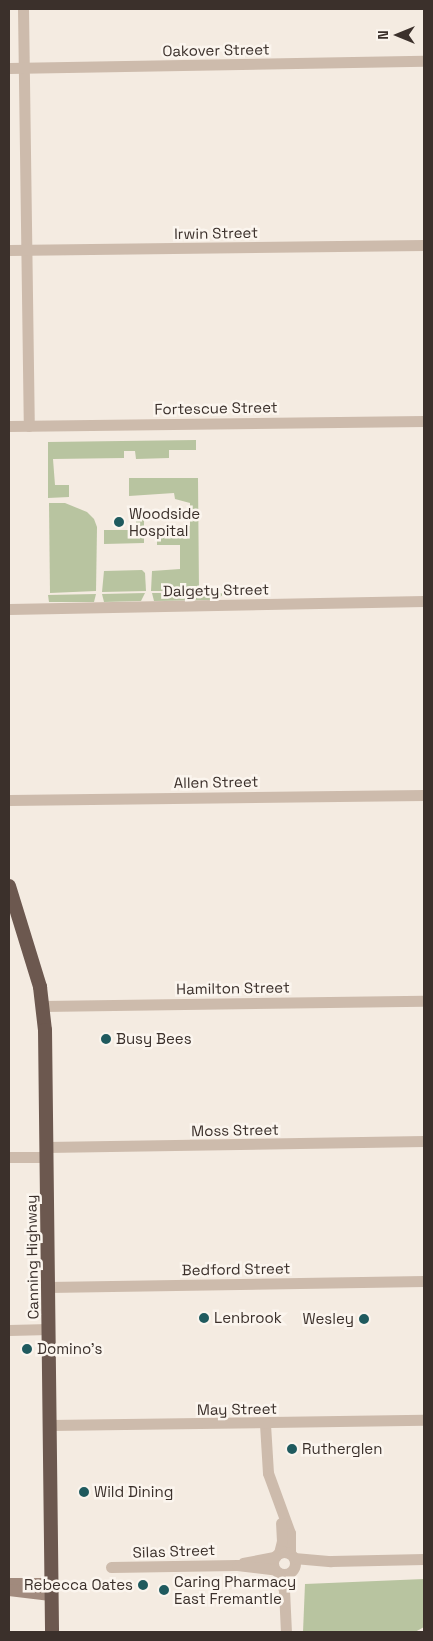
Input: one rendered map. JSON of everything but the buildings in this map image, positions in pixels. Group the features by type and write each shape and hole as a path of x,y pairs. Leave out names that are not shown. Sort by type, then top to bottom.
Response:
{"highway":[{"name":"Canning Highway","path":"9,886 43,1006 52,1632"}],"main road":[{"path":"9,1584 51,1589"},
{"path":"9,1590 51,1589"}],"street":[{"path":"23,9 28,250 29,426"},
{"name":"Oakover Street","path":"9,68 424,61"},
{"name":"Irwin Street","path":"9,250 424,245"},
{"name":"Fortescue Street","path":"9,426 424,420"},
{"name":"Dalgety Street","path":"9,609 424,601"},
{"name":"Allen Street","path":"9,800 424,795"},
{"name":"Hamilton Street","path":"43,1006 424,1001"},
{"name":"Moss Street","path":"9,1157 46,1152 424,1141"},
{"name":"Bedford Street","path":"48,1287 424,1281"},
{"path":"9,1330 49,1329"},
{"name":"May Street","path":"50,1425 268,1424 424,1420"},
{"path":"268,1424 267,1466 281,1512 290,1533 284,1555 286,1632"},
{"path":"284,1555 284,1571"},
{"name":"Silas Street","path":"237,1565 284,1555 331,1561 424,1559"},
{"name":"Silas Street","path":"111,1567 237,1565 284,1571 331,1561"}],"green space":[{"path":"196,440 196,450 169,450 169,458 136,459 135,451 124,451 124,458 53,459 55,485 69,485 69,497 48,498 48,442"},
{"path":"129,478 198,478 199,591 151,591 152,571 180,569 180,545 157,545 157,531 183,531 184,526 190,526 190,503 175,499 174,493 129,496"},
{"path":"49,503 65,503 87,512 94,519 97,527 96,591 50,593"},
{"path":"136,513 144,513 144,543 104,544 104,530 136,530"},
{"path":"142,570 145,573 146,591 102,592 104,571"},
{"path":"145,593 141,601 104,602 102,594"},
{"path":"152,593 224,593 218,600 154,601"},
{"path":"96,594 94,602 49,602 48,595"},
{"path":"424,1579 424,1627 415,1632 303,1632 305,1584"}],"place":[{"name":"Woodside Hospital","path":"119,522"},
{"name":"Busy Bees","path":"106,1039"},
{"name":"Lenbrook","path":"204,1318"},
{"name":"Wesley","path":"364,1319"},
{"name":"Domino's","path":"27,1349"},
{"name":"Rutherglen","path":"292,1449"},
{"name":"Wild Dining","path":"84,1492"},
{"name":"Rebecca Oates","path":"143,1585"},
{"name":"Caring Pharmacy East Fremantle","path":"164,1590"}]}
